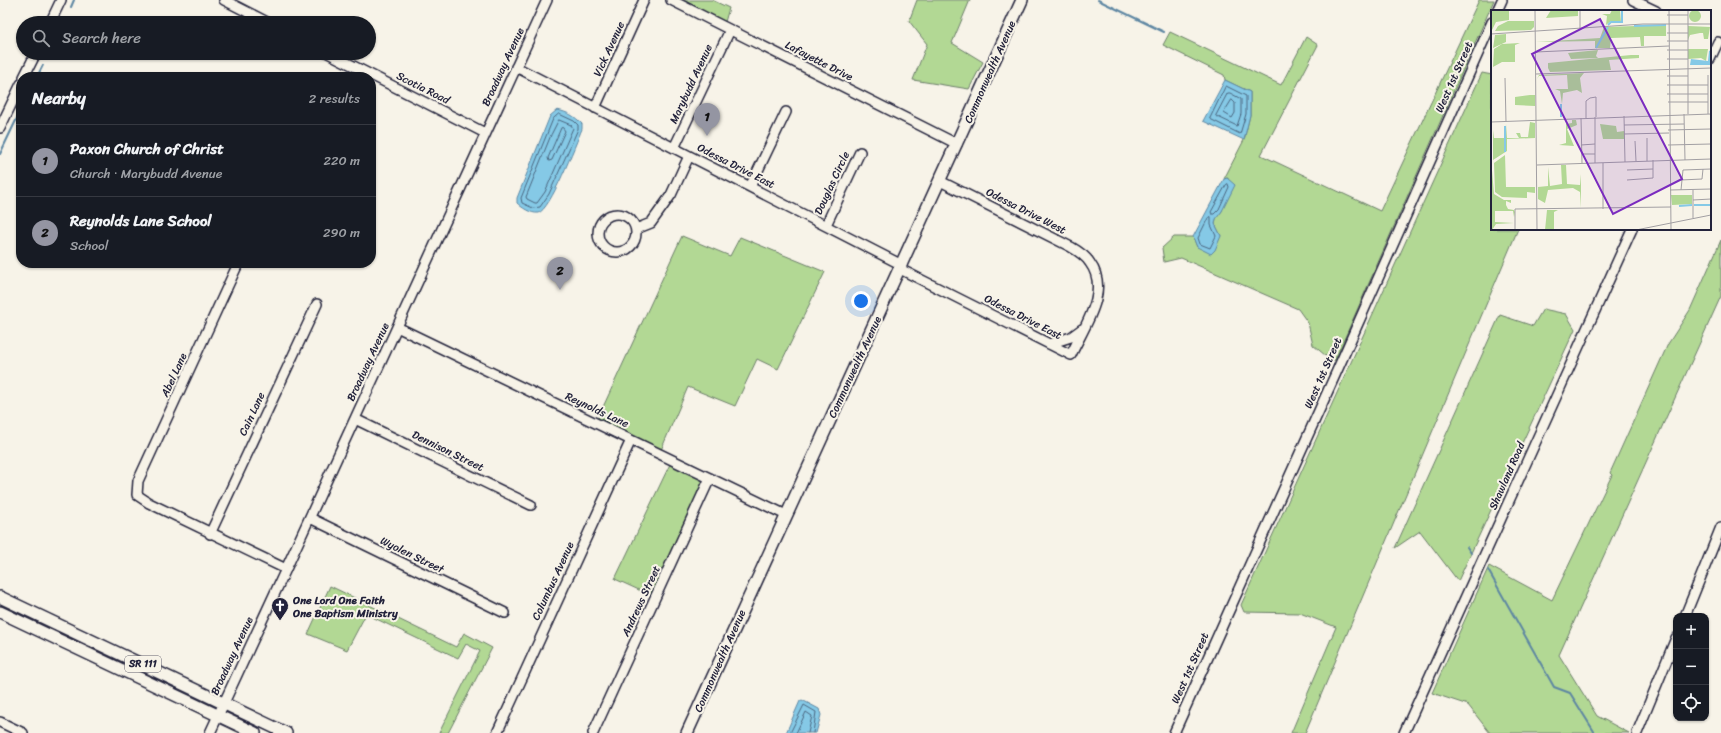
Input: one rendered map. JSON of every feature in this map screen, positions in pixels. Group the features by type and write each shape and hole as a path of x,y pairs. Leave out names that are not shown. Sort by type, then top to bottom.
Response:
{"main road":[{"name":"Commonwealth Avenue","path":"688,733 786,515 901,267 1022,0"},
{"name":"SR 111","path":"0,597 286,733"},
{"name":"SR 111","path":"0,612 255,733"}],"street":[{"path":"53,16 61,0"},
{"path":"224,0 255,16"},
{"name":"Broadway Avenue","path":"210,733 547,0"},
{"name":"Vick Avenue","path":"595,108 644,0"},
{"name":"Lafayette Drive","path":"671,0 957,144"},
{"path":"1497,10 1502,0"},
{"path":"1633,0 1654,10"},
{"name":"West 1st Street","path":"1174,733 1491,24"},
{"name":"Marybudd Avenue","path":"674,148 730,30"},
{"path":"1711,56 1716,41"},
{"path":"26,72 32,60"},
{"name":"Scotia Road","path":"342,60 365,72"},
{"name":"Odessa Drive East","path":"516,67 826,225 901,267 1071,355 1084,328"},
{"name":"Scotia Road","path":"376,77 485,133"},
{"path":"0,128 16,94"},
{"path":"750,187 786,112"},
{"name":"Douglas Circle","path":"826,225 860,152"},
{"path":"636,229 651,223 671,195 689,156"},
{"name":"Odessa Drive West","path":"940,181 1082,254 1095,269 1098,279 1095,304 1084,328"},
{"path":"611,214 623,214 629,217 636,229 635,241 631,246 619,252 606,250 598,239 597,233 601,221 611,214"},
{"name":"Shawland Road","path":"1404,733 1632,230"},
{"name":"Abel Lane","path":"210,534 149,503 137,495 138,481 236,268"},
{"name":"Cain Lane","path":"210,534 316,304"},
{"name":"Reynolds Lane","path":"397,327 786,515"},
{"path":"1049,344 1070,337 1084,328"},
{"name":"Dennison Street","path":"355,419 531,505"},
{"name":"Columbus Avenue","path":"496,733 631,440"},
{"name":"Andrews Street","path":"593,733 710,478"},
{"name":"Wyolen Street","path":"310,518 504,613"},
{"path":"1686,613 1721,527"},
{"path":"210,534 286,569"},
{"path":"84,652 91,639"},
{"path":"1637,733 1673,645"},
{"path":"0,722 22,733"}],"green space":[{"path":"678,0 712,0 729,8 725,22"},
{"path":"917,0 970,0 952,43 983,62 969,89 913,80 927,44 909,21"},
{"path":"1479,0 1494,0 1335,360 1332,361 1313,345 1308,323 1298,309 1181,258 1164,262 1162,248 1174,237 1193,237 1197,247 1221,236 1215,224 1216,218 1222,211 1228,178 1224,179 1244,140 1250,115 1250,92 1225,80 1224,75 1163,45 1170,32 1281,85 1306,37 1318,45 1261,155 1380,211"},
{"path":"1482,73 1491,75 1491,230 1518,230 1305,733 1291,733 1336,627 1300,613 1244,612 1241,605"},
{"path":"682,236 730,256 740,237 825,272 778,369 757,359 735,406 688,387 661,450 597,420"},
{"path":"1721,240 1721,296 1559,655 1597,716 1629,733 1490,733 1468,705 1432,693 1489,566 1552,600 1612,475 1610,473 1668,344 1690,310"},
{"path":"1543,309 1566,314 1575,329 1458,581 1420,531 1395,548 1500,315 1533,326"},
{"path":"671,462 702,477 704,482 652,596 615,579"},
{"path":"330,586 456,647 464,633 492,648 448,733 439,733 480,651 466,644 458,658 366,614 347,650 308,634"}],"water":[{"path":"1225,80 1250,92 1250,115 1244,140 1203,121"},
{"path":"557,110 567,113 577,119 582,124 582,129 556,189 543,209 538,213 535,213 517,203 517,198 550,116"},
{"path":"1227,178 1235,185 1222,211 1216,219 1215,224 1221,236 1215,250 1211,254 1197,247 1193,237 1224,179"},
{"path":"802,700 819,709 821,715 816,733 786,733 800,701"}],"waterway":[{"path":"71,7 74,0"},
{"path":"1098,0 1164,32"},
{"path":"40,72 43,65"},
{"path":"0,154 16,120"},
{"path":"1467,547 1471,553"},
{"path":"1488,570 1554,687 1570,693 1595,733"}],"place":[{"name":"Paxon Church of Christ","path":"707,136"},
{"name":"Reynolds Lane School","path":"560,290"},
{"name":"One Lord One Faith One Baptism Ministry","path":"280,621"}]}
